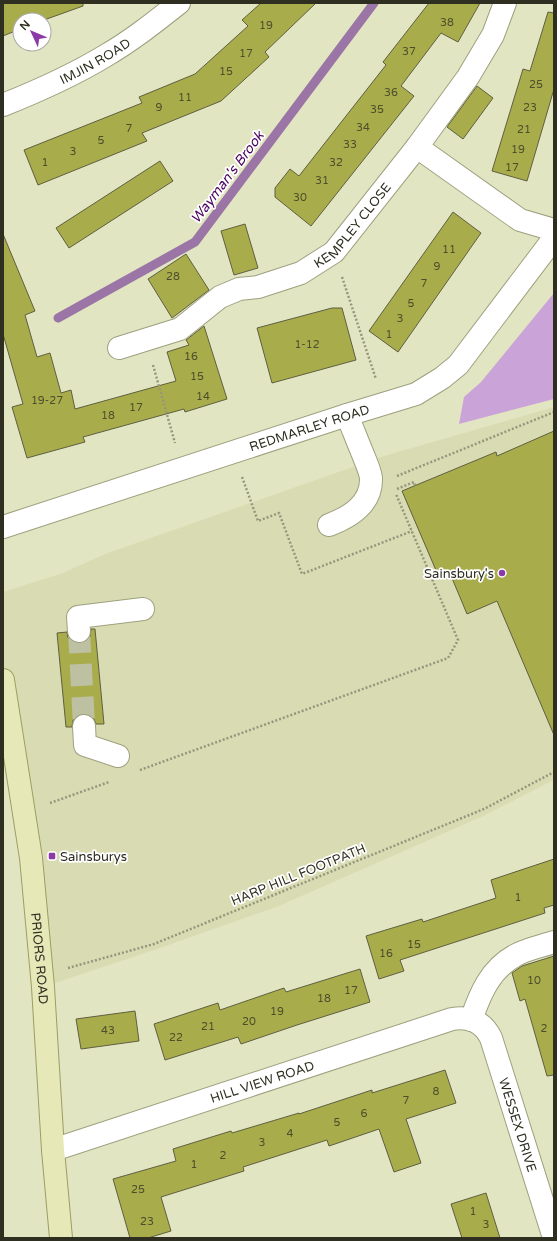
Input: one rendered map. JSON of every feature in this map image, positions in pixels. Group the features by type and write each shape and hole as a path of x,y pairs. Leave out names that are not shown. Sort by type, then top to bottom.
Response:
{"main road":[{"name":"PRIORS ROAD","path":"3,680 31,858 42,973 53,1150 61,1238"}],"street":[{"name":"IMJIN ROAD","path":"3,105 64,79 105,56 145,29 179,3"},
{"name":"KEMPLEY CLOSE","path":"119,348 180,329 220,297 239,289 258,287 301,273 334,252 417,147 468,77 493,35 505,3"},
{"path":"417,147 520,220 554,230"},
{"name":"REDMARLEY ROAD","path":"3,527 384,403 416,394 442,378 458,365 554,238"},
{"path":"329,525 344,519 358,510 366,500 370,489 371,477 368,467 347,415"},
{"path":"79,631 78,617 143,609"},
{"path":"84,726 85,745 118,756"},
{"path":"471,1020 479,996 499,968 516,956 554,942"},
{"name":"HILL VIEW ROAD","path":"53,1150 452,1019 462,1018 471,1020"},
{"name":"WESSEX DRIVE","path":"471,1020 483,1026 491,1038 554,1238"}],"path":[{"path":"334,252 384,403"},
{"path":"146,340 182,469"},
{"path":"397,476 554,412"},
{"path":"138,771 448,658 458,640 395,490 414,482 415,486"},
{"name":"HARP HILL FOOTPATH","path":"42,973 154,944 484,808 554,772"},
{"path":"24,813 109,782"}],"shaded area":[{"path":"554,293 554,399 459,424 464,397 481,382"},
{"path":"554,407 554,780 481,817 279,906 43,987 3,680 3,592 63,573 105,554 384,456"}],"building":[{"path":"3,3 83,3 83,6 52,17 52,12 12,12 12,32 3,36"},
{"path":"261,3 316,3 265,52 269,57 221,101 142,133 147,141 38,185 24,150 142,103 139,97 195,74 248,26 242,20"},
{"path":"429,3 480,3 458,42 441,33 401,86 414,96 311,226 275,197 275,188 290,169 299,176 386,65 383,62"},
{"path":"548,12 554,13 554,89 527,181 492,171 523,69 530,71"},
{"path":"477,86 493,98 463,139 447,127"},
{"path":"160,161 173,181 69,248 56,228"},
{"path":"453,212 481,233 398,352 369,331"},
{"path":"245,224 258,268 234,275 221,231"},
{"path":"3,234 35,311 25,315 37,357 50,353 61,393 71,390 75,409 176,381 167,352 189,345 186,340 204,326 227,399 185,412 184,409 83,437 85,442 27,458 12,407 23,404 3,334"},
{"path":"186,254 209,290 172,318 148,279"},
{"path":"332,308 342,308 356,360 272,383 257,328"},
{"name":"Sainsbury's","path":"554,431 554,735 497,601 467,614 449,571 438,575 402,491 496,452 497,456"},
{"path":"91,629 95,629 104,724 96,724 90,715 83,714 77,716 73,720 72,727 66,727 57,633 67,632 68,638 73,642 80,643 86,642 90,637"},
{"path":"554,859 554,905 544,908 545,913 400,960 404,971 379,979 366,936 422,919 423,922 496,898 491,880"},
{"path":"554,956 554,1075 547,1076 525,999 520,1001 512,973 522,966"},
{"path":"360,969 370,1002 241,1044 238,1037 165,1060 154,1024 218,1003 220,1010 284,988 286,992"},
{"path":"135,1011 139,1041 81,1049 76,1019"},
{"path":"445,1070 456,1103 406,1119 421,1163 394,1172 379,1129 329,1146 327,1140 243,1167 244,1171 161,1197 171,1231 148,1238 130,1238 113,1179 176,1161 173,1149 231,1131 232,1133 299,1114 372,1090 372,1093"},
{"path":"486,1193 500,1238 462,1238 451,1204"}],"waterway":[{"name":"Wayman's Brook","path":"58,318 195,242 374,3"}],"tunnel":[{"path":"79,631 84,726"}],"place":[{"name":"Sainsbury's","path":"502,573"},
{"name":"Sainsburys","path":"52,856"}]}
